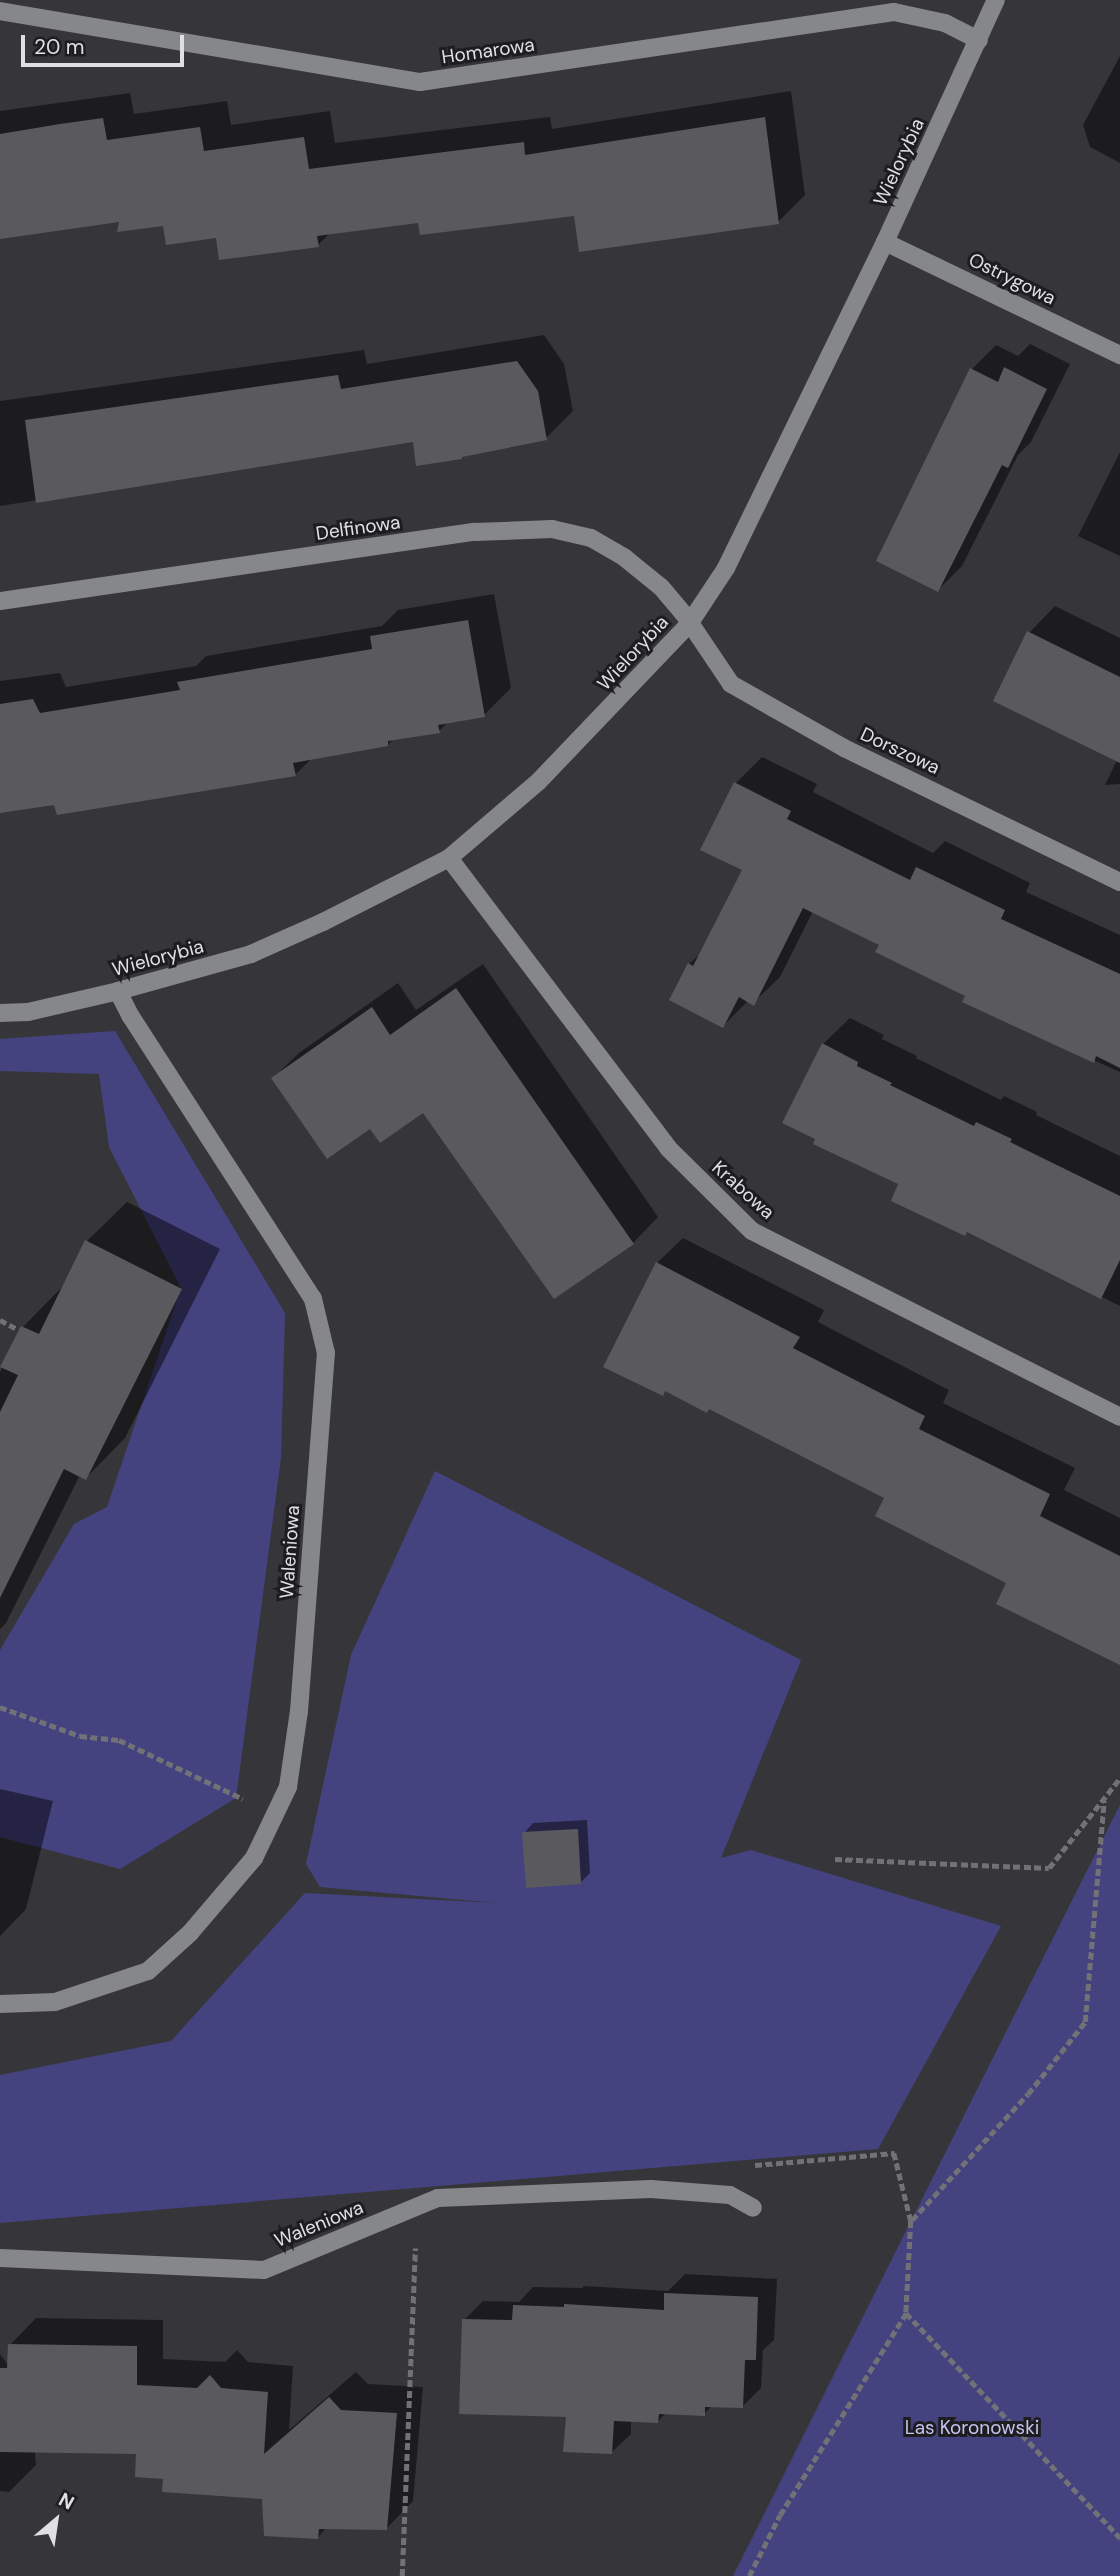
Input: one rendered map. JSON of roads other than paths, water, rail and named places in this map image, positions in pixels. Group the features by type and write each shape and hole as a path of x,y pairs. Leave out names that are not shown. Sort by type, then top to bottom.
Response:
{"street":[{"name":"Wielorybia","path":"0,1013 28,1012 118,991 251,954 323,922 450,858 539,781 689,624 726,568 885,242 996,0"},
{"name":"Homarowa","path":"0,11 419,82 894,12 944,23 979,40"},
{"name":"Ostrygowa","path":"885,242 1120,355"},
{"name":"Delfinowa","path":"0,601 475,532 552,529 591,538 625,558 661,587 689,624"},
{"name":"Dorszowa","path":"689,624 731,684 844,748 1120,882"},
{"name":"Krabowa","path":"450,858 668,1148 752,1231 1120,1417"},
{"name":"Waleniowa","path":"0,2004 55,2002 148,1971 190,1933 254,1858 288,1787 299,1712 326,1353 313,1299 131,1017 118,991"},
{"name":"Waleniowa","path":"0,2258 264,2270 438,2198 651,2189 730,2194 753,2208"}],"park label":[{"name":"Las Koronowski","path":"972,2428"}]}
